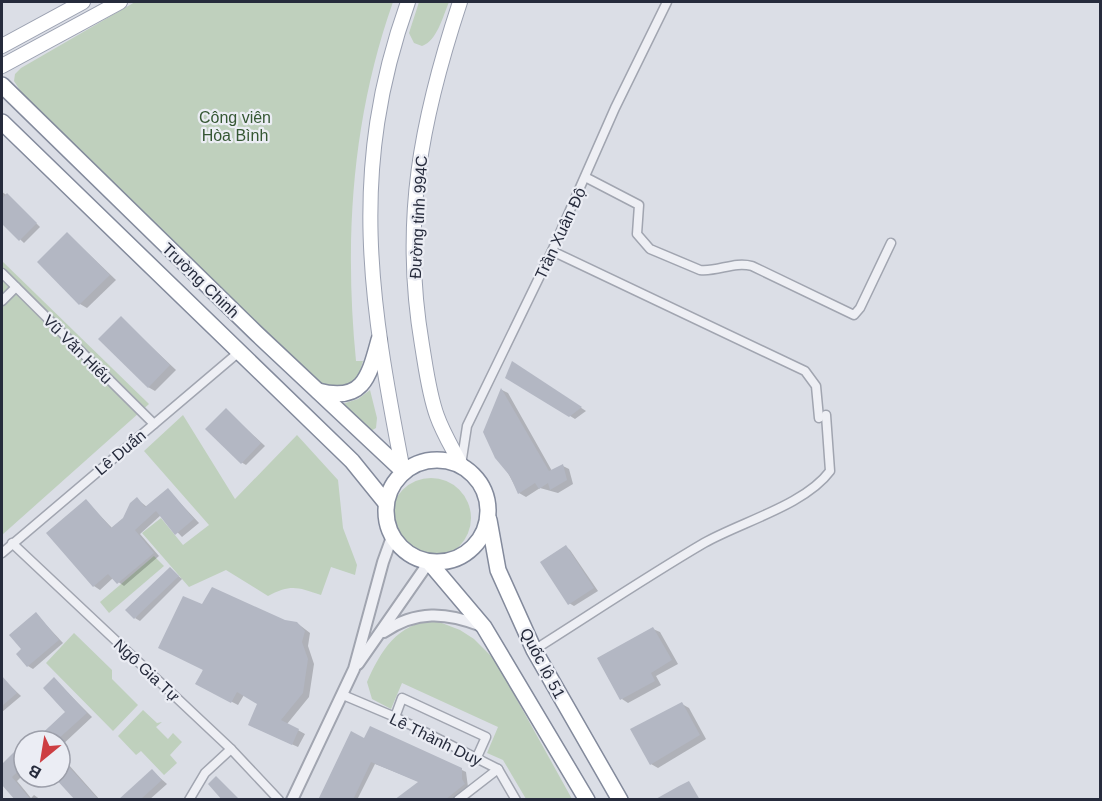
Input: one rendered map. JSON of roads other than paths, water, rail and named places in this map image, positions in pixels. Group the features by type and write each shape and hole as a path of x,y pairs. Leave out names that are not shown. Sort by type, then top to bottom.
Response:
{"highway":[{"name":"Trường Chinh","path":"2,85 315,390 403,471"},
{"name":"Trường Chinh","path":"2,122 352,461 386,503"},
{"path":"315,390 333,395 350,393 363,384 370,373 379,340"},
{"path":"438,459 461,465 471,472 485,493 488,517 482,537 468,552 449,561 429,561 408,553 392,537 388,526 386,503 389,491 403,471 414,464 438,459"},
{"name":"Quốc lộ 51","path":"488,517 498,570 534,650 620,800"},
{"name":"Quốc lộ 51","path":"429,561 484,627 587,800"}],"main road":[{"path":"2,46 83,2"},
{"path":"2,66 120,2"},
{"path":"403,471 379,340 369,252 370,175 381,96 408,2"},
{"name":"Đường tỉnh 994C","path":"460,2 438,71 425,124 417,185 413,259 415,304 428,381 437,417 461,465"}],"street":[{"name":"Trần Xuân Độ","path":"461,465 467,426 587,177 615,108 667,2"},
{"path":"587,177 639,205 637,234 650,249 700,270 708,271 735,264 752,266 854,315 860,308 891,243"},
{"path":"534,650 704,543 789,502 820,483 830,471 823,416 816,386 805,371 552,251"},
{"name":"Vũ Văn Hiếu","path":"2,273 154,424"},
{"path":"2,301 16,287"},
{"name":"Lê Duẩn","path":"2,553 239,352"},
{"path":"292,800 354,669 392,537"},
{"name":"Ngô Gia Tự","path":"12,543 231,749 279,800"},
{"path":"354,669 429,561"},
{"path":"378,636 412,617 431,614 453,616 484,627"},
{"name":"Lê Thành Duy","path":"342,695 395,717 477,757 498,770 516,800"},
{"path":"395,717 402,698 486,737 477,757"},
{"path":"189,800 205,773 231,749"},
{"path":"458,800 498,770"}],"park label":[{"name":"Công viên Hòa Bình","path":"235,126"}]}
